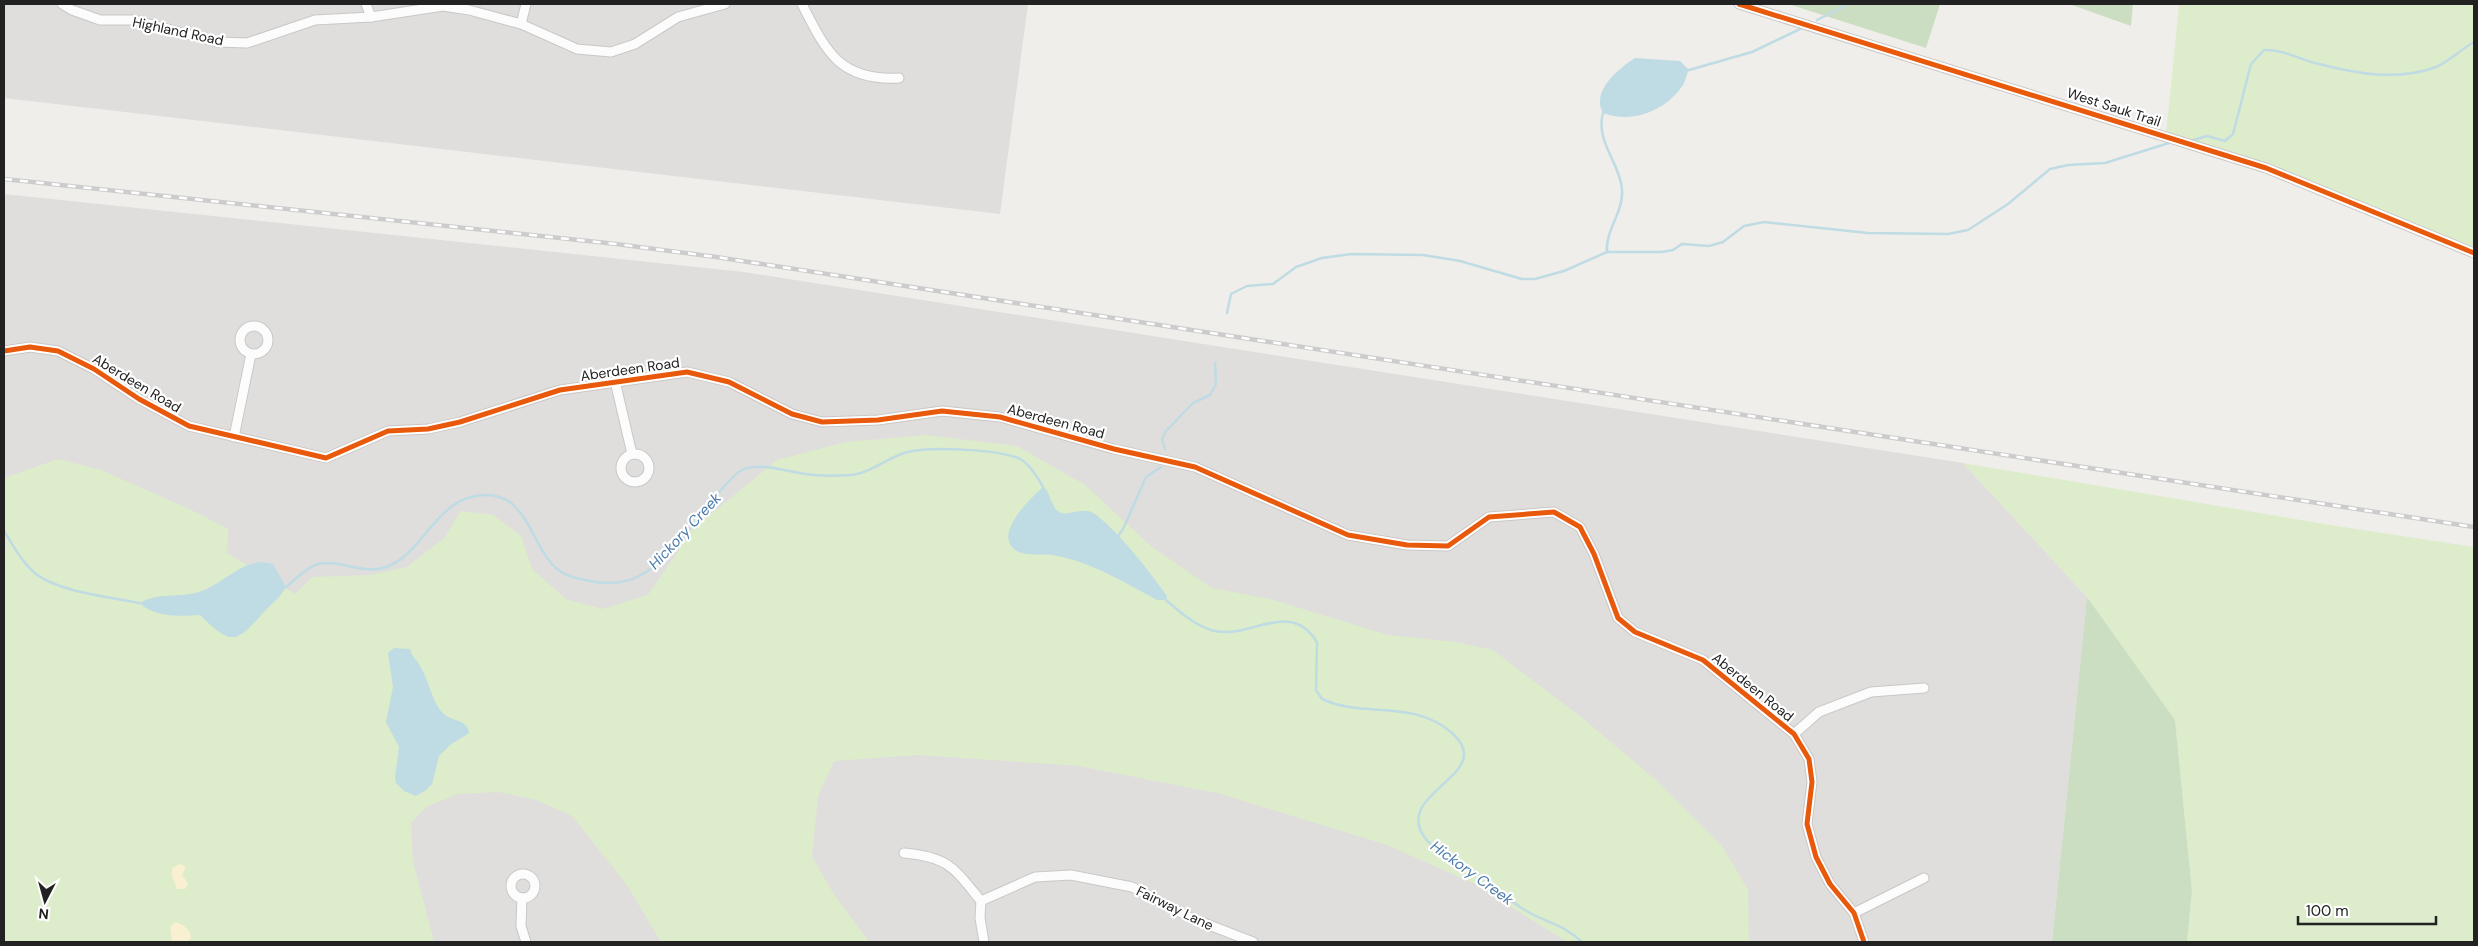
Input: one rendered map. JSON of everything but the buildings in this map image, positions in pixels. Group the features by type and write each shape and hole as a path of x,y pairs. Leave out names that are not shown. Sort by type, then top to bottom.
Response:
{"street":[{"name":"Highland Road","path":"62,4 72,10 100,20 134,20 217,42 247,43 315,20 371,17 443,6 469,10 521,24 577,49 611,52 635,44 678,17 725,4"},
{"path":"366,4 371,17"},
{"path":"521,24 526,4"},
{"path":"802,4 823,45 844,68 877,79 898,78"},
{"name":"West Sauk Trail","path":"1739,4 2266,168 2474,253"},
{"name":"Aberdeen Road","path":"4,351 30,348 58,351 94,369 139,399 189,426 326,458 388,431 428,428 460,422 560,390 687,372 729,382 792,414 822,422 878,420 942,411 1000,417 1114,449 1195,467 1348,535 1407,545 1448,546 1489,517 1554,512 1580,527 1594,554 1618,618 1635,632 1703,660 1794,734 1809,759 1812,782 1807,824 1816,857 1830,884 1854,913 1864,942"},
{"path":"234,437 251,354"},
{"path":"616,381 632,454"},
{"path":"1794,734 1819,712 1871,692 1924,688"},
{"path":"904,854 930,856 954,868 981,901 980,918 984,942"},
{"name":"Fairway Lane","path":"981,901 1035,877 1071,876 1132,887 1191,918 1253,942"},
{"path":"1854,913 1924,878"},
{"path":"522,898 521,926 526,942"}],"shaded area":[{"path":"4,4 1028,4 1000,214 4,98"},
{"path":"4,194 744,272 1963,463 2087,597 2052,942 4,942"}],"green space":[{"path":"1788,4 1940,4 1926,48"},
{"path":"2069,4 2133,4 2131,26"},
{"path":"2179,4 2474,4 2474,251 2166,134"},
{"path":"926,435 1017,446 1085,485 1152,547 1212,588 1270,599 1388,635 1455,642 1493,650 1586,721 1657,781 1722,846 1748,890 1749,942 1567,942 1475,884 1387,845 1221,794 1079,766 918,755 834,761 818,796 812,857 833,893 869,942 661,942 627,885 572,816 536,800 499,792 458,794 426,807 411,823 413,861 434,942 4,942 4,478 58,459 101,470 198,513 228,529 227,553 295,594 312,577 370,575 407,567 444,538 461,511 493,515 521,536 532,569 566,599 602,609 648,595 693,529 777,460 846,442"},
{"path":"1963,463 2337,526 2474,547 2474,942 2187,942 2192,891 2175,720 2087,597"},
{"path":"2087,597 2175,720 2192,891 2187,942 2052,942"}],"sand":[{"path":"180,864 186,867 182,875 188,883 185,889 177,889 172,876 172,868"},
{"path":"175,922 188,930 191,938 187,942 181,940 178,942 172,941 170,927"}],"water":[{"path":"1635,58 1680,61 1689,70 1683,85 1676,94 1658,108 1637,116 1625,117 1603,113 1600,105 1603,89 1614,74"},
{"path":"1043,487 1058,511 1066,514 1080,511 1090,512 1105,522 1143,564 1167,596 1166,600 1157,600 1119,579 1080,562 1052,555 1020,553 1012,547 1009,540 1009,532 1012,523 1024,506"},
{"path":"262,562 273,564 286,587 254,624 239,636 226,636 200,615 176,616 160,614 139,603 154,597 199,592 245,567"},
{"path":"394,648 410,649 423,672 437,705 445,715 466,725 469,733 450,745 439,756 432,784 416,796 404,791 396,783 399,747 386,722 393,687 388,653"}],"waterway":[{"path":"1817,20 1849,4"},
{"path":"1689,70 1752,52 1800,29"},
{"path":"2190,141 2207,136 2225,141 2233,134 2251,64 2264,50 2278,51 2348,71 2392,75 2407,74 2436,67 2474,42"},
{"path":"1603,113 1602,133 1617,170 1622,189 1622,197 1609,236 1607,252"},
{"path":"1227,313 1231,294 1247,286 1273,284 1296,267 1322,258 1351,254 1423,255 1460,261 1522,279 1535,279 1564,271 1607,252 1662,252 1673,250 1682,244 1709,246 1723,242 1744,226 1764,222 1868,233 1948,234 1968,230 2008,204 2050,169 2068,165 2105,163 2169,143"},
{"path":"1165,449 1162,439 1166,431 1193,403 1210,395 1216,384 1215,363"},
{"name":"Hickory Creek","path":"286,587 308,569 323,563 377,569 399,561 420,541 449,508 476,496 493,496 507,500 517,509 548,559 561,572 580,579 612,583 634,578 650,570 661,561 730,480 742,470 749,468 765,467 816,475 850,475 864,472 904,453 914,451 945,449 979,451 1010,456 1024,461 1043,487"},
{"path":"1118,536 1123,529 1146,477 1161,467"},
{"name":"Hickory Creek","path":"4,531 26,565 46,580 71,590 139,603"},
{"name":"Hickory Creek","path":"1166,600 1193,621 1211,630 1239,631 1267,624 1294,623 1306,629 1317,642 1316,690 1322,699 1354,708 1404,712 1421,716 1437,722 1452,733 1463,748 1463,761 1455,773 1421,808 1418,822 1425,838 1440,851 1469,868 1523,909 1567,930 1582,942"}],"railway":[{"path":"4,179 616,244 716,257 2474,527"}],"cycle path":[{"path":"1739,4 2266,168 2474,253"},
{"path":"4,351 30,347 58,351 94,369 139,399 189,426 326,458 388,431 428,429 460,422 560,390 687,372 729,382 792,414 822,422 878,420 942,411 1000,417 1114,449 1195,467 1348,535 1407,545 1448,546 1489,517 1554,512 1580,527 1594,554 1618,618 1635,632 1703,660 1794,734 1809,759 1812,782 1807,824 1816,857 1830,884 1854,913 1864,942"}]}
